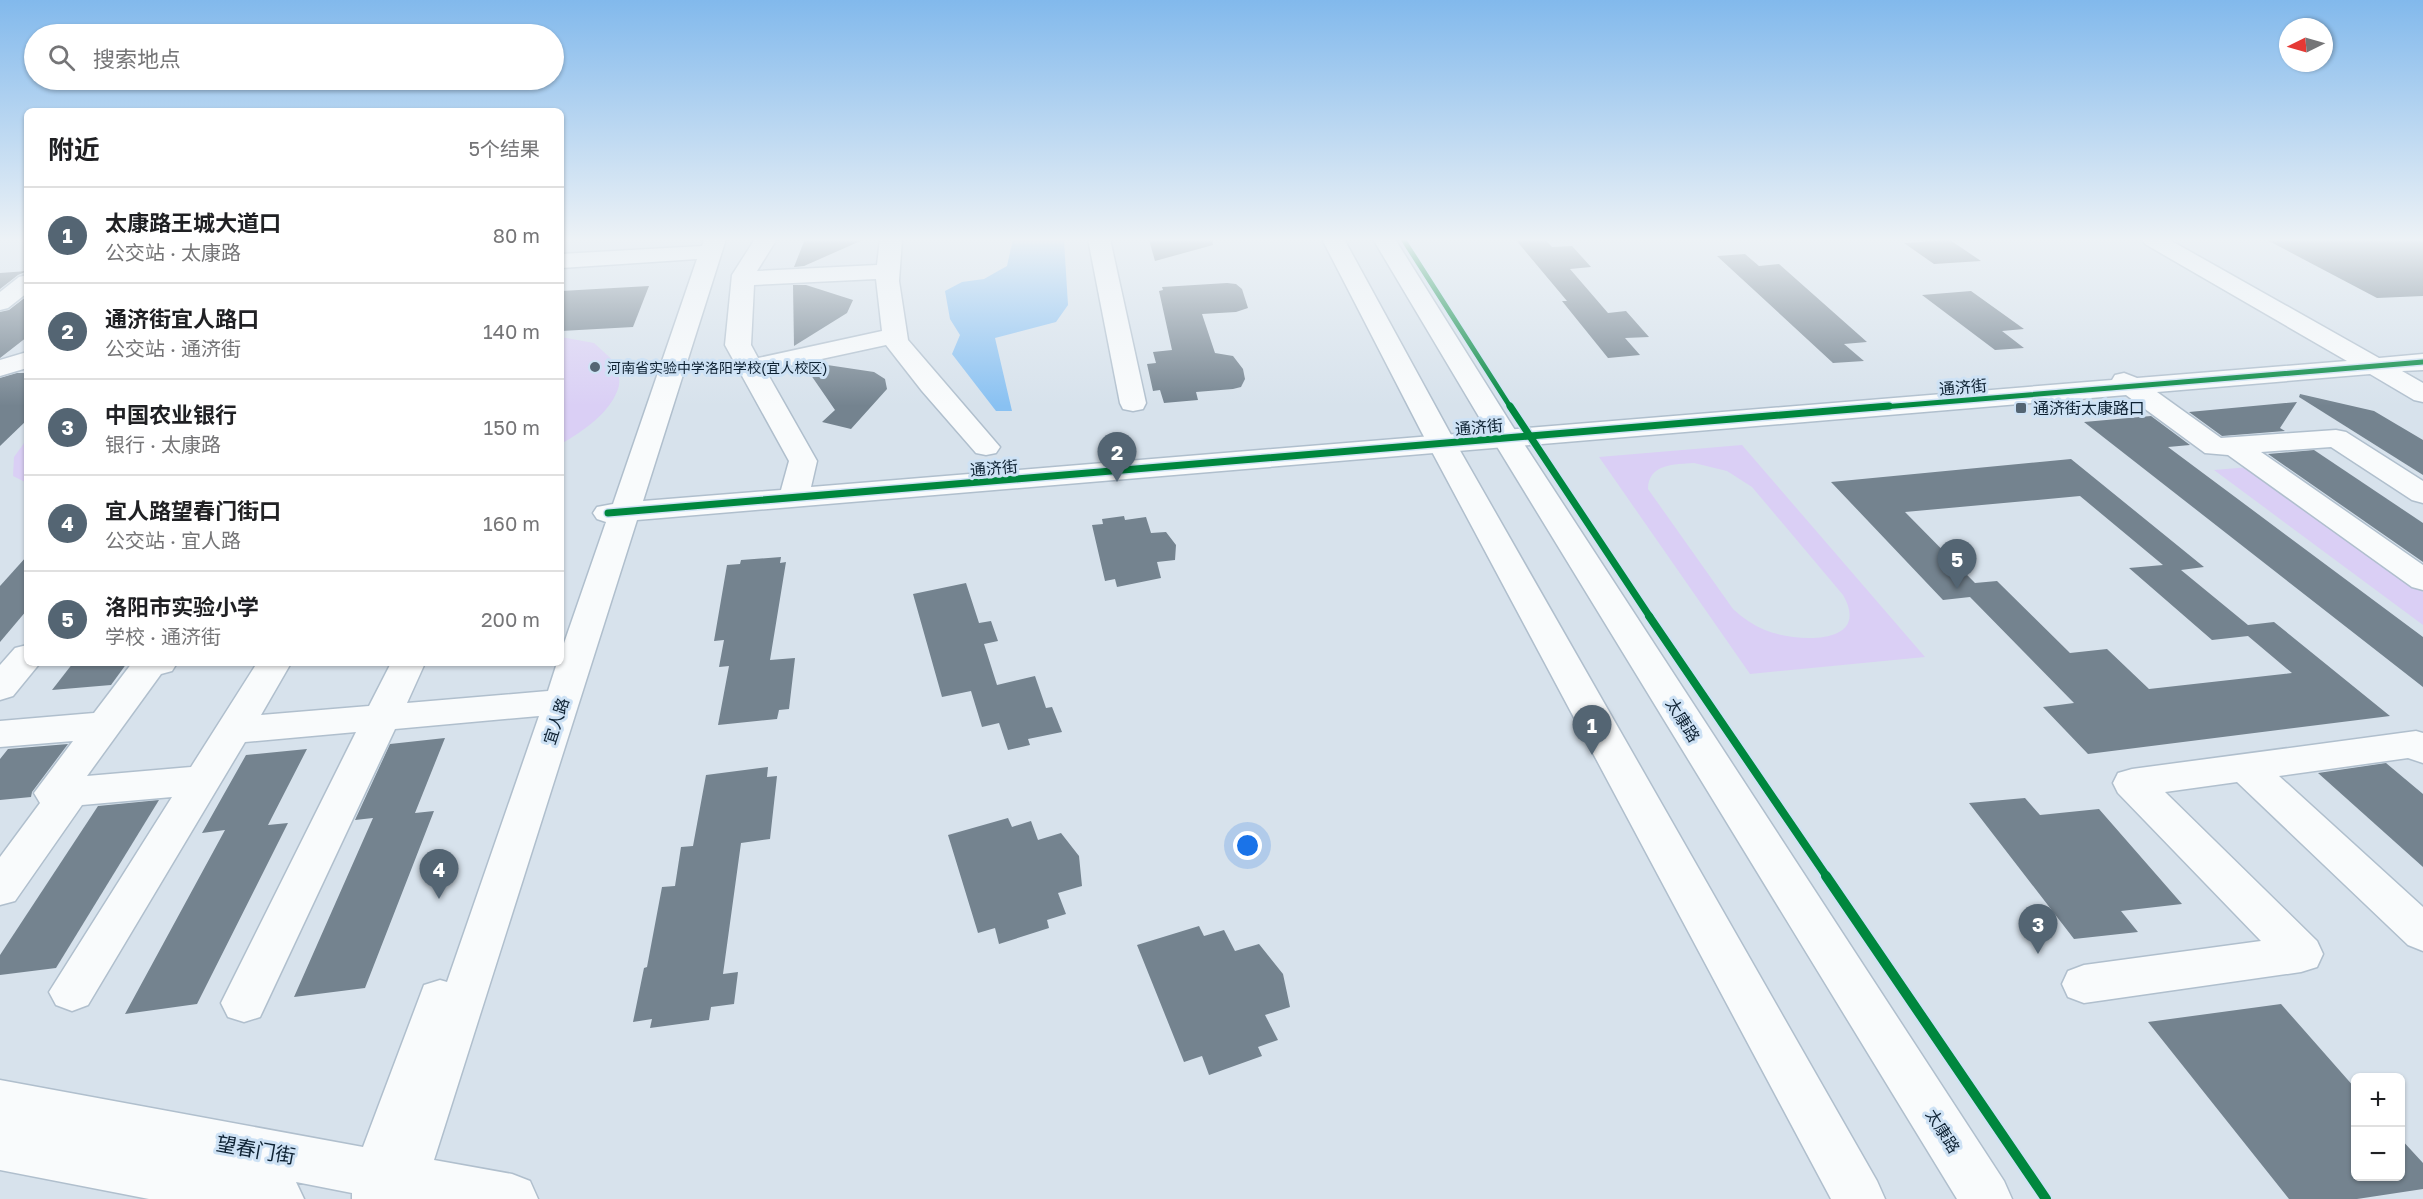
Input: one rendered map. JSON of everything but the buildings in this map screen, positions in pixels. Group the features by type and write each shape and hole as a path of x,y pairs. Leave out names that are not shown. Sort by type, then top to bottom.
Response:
{"street":[{"name":"宜人路","path":"564,661 690,295"},
{"path":"742,295 738,345 803,461 795,493"},
{"path":"889,295 896,340 930,385 986,447"},
{"path":"1111,295 1133,403"},
{"path":"1363,295 1439,438 1859,1199"},
{"name":"太康路","path":"1418,295 1502,433 1986,1199"},
{"path":"2257,295 2376,359 2423,379"},
{"path":"2269,295 2376,359 2423,394"},
{"path":"750,367 895,336"},
{"name":"通济街","path":"618,508 2125,381 2376,359 2423,350"},
{"name":"通济街","path":"2376,359 2423,362"},
{"path":"0,368 24,361"},
{"path":"2125,381 2214,447 2336,438 2423,494"},
{"path":"2234,446 2423,580"},
{"name":"宜人路","path":"564,642 618,508"},
{"path":"0,688 24,660"},
{"path":"148,666 54,793 202,780"},
{"path":"72,992 272,666"},
{"path":"244,1003 406,666"},
{"name":"宜人路","path":"387,1187 562,666"},
{"path":"233,730 381,717 554,689"},
{"path":"0,734 105,725"},
{"path":"2084,984 2301,954 2132,783 2416,744 2423,750"},
{"path":"2245,767 2423,933"},
{"path":"0,889 70,792"},
{"name":"望春门街","path":"0,1102 387,1187 512,1199"},
{"path":"0,1147 278,1199"}],"shaded area":[{"path":"564,338 594,343 618,365 619,386 614,398 602,414 564,442"},
{"path":"24,443 24,482 13,476 14,457"},
{"path":"1742,445 1925,657 1750,674 1599,457","holes":["1694,463 1727,471 1752,487 1843,595 1849,612 1847,624 1839,632 1810,638 1793,637 1765,630 1744,618 1733,609 1648,489 1653,475 1658,470 1671,465"]},
{"path":"2250,467 2423,592 2423,625 2214,470"}],"water":[{"path":"946,295 1067,295 1068,305 1056,322 995,338 1012,411 996,411 952,354 960,335 950,319"}],"cycle path":[{"path":"1439,295 1555,477 2046,1199"},
{"path":"608,513 2423,362"}],"place":[{"name":"河南省实验中学洛阳学校(宜人校区)","path":"595,367"},
{"name":"通济街太康路口","path":"2021,408"},
{"name":"通济街宜人路口","path":"1117,482"},
{"name":"洛阳市实验小学","path":"1957,589"},
{"name":"太康路王城大道口","path":"1592,755"},
{"name":"宜人路望春门街口","path":"439,899"},
{"name":"中国农业银行","path":"2038,954"}]}
